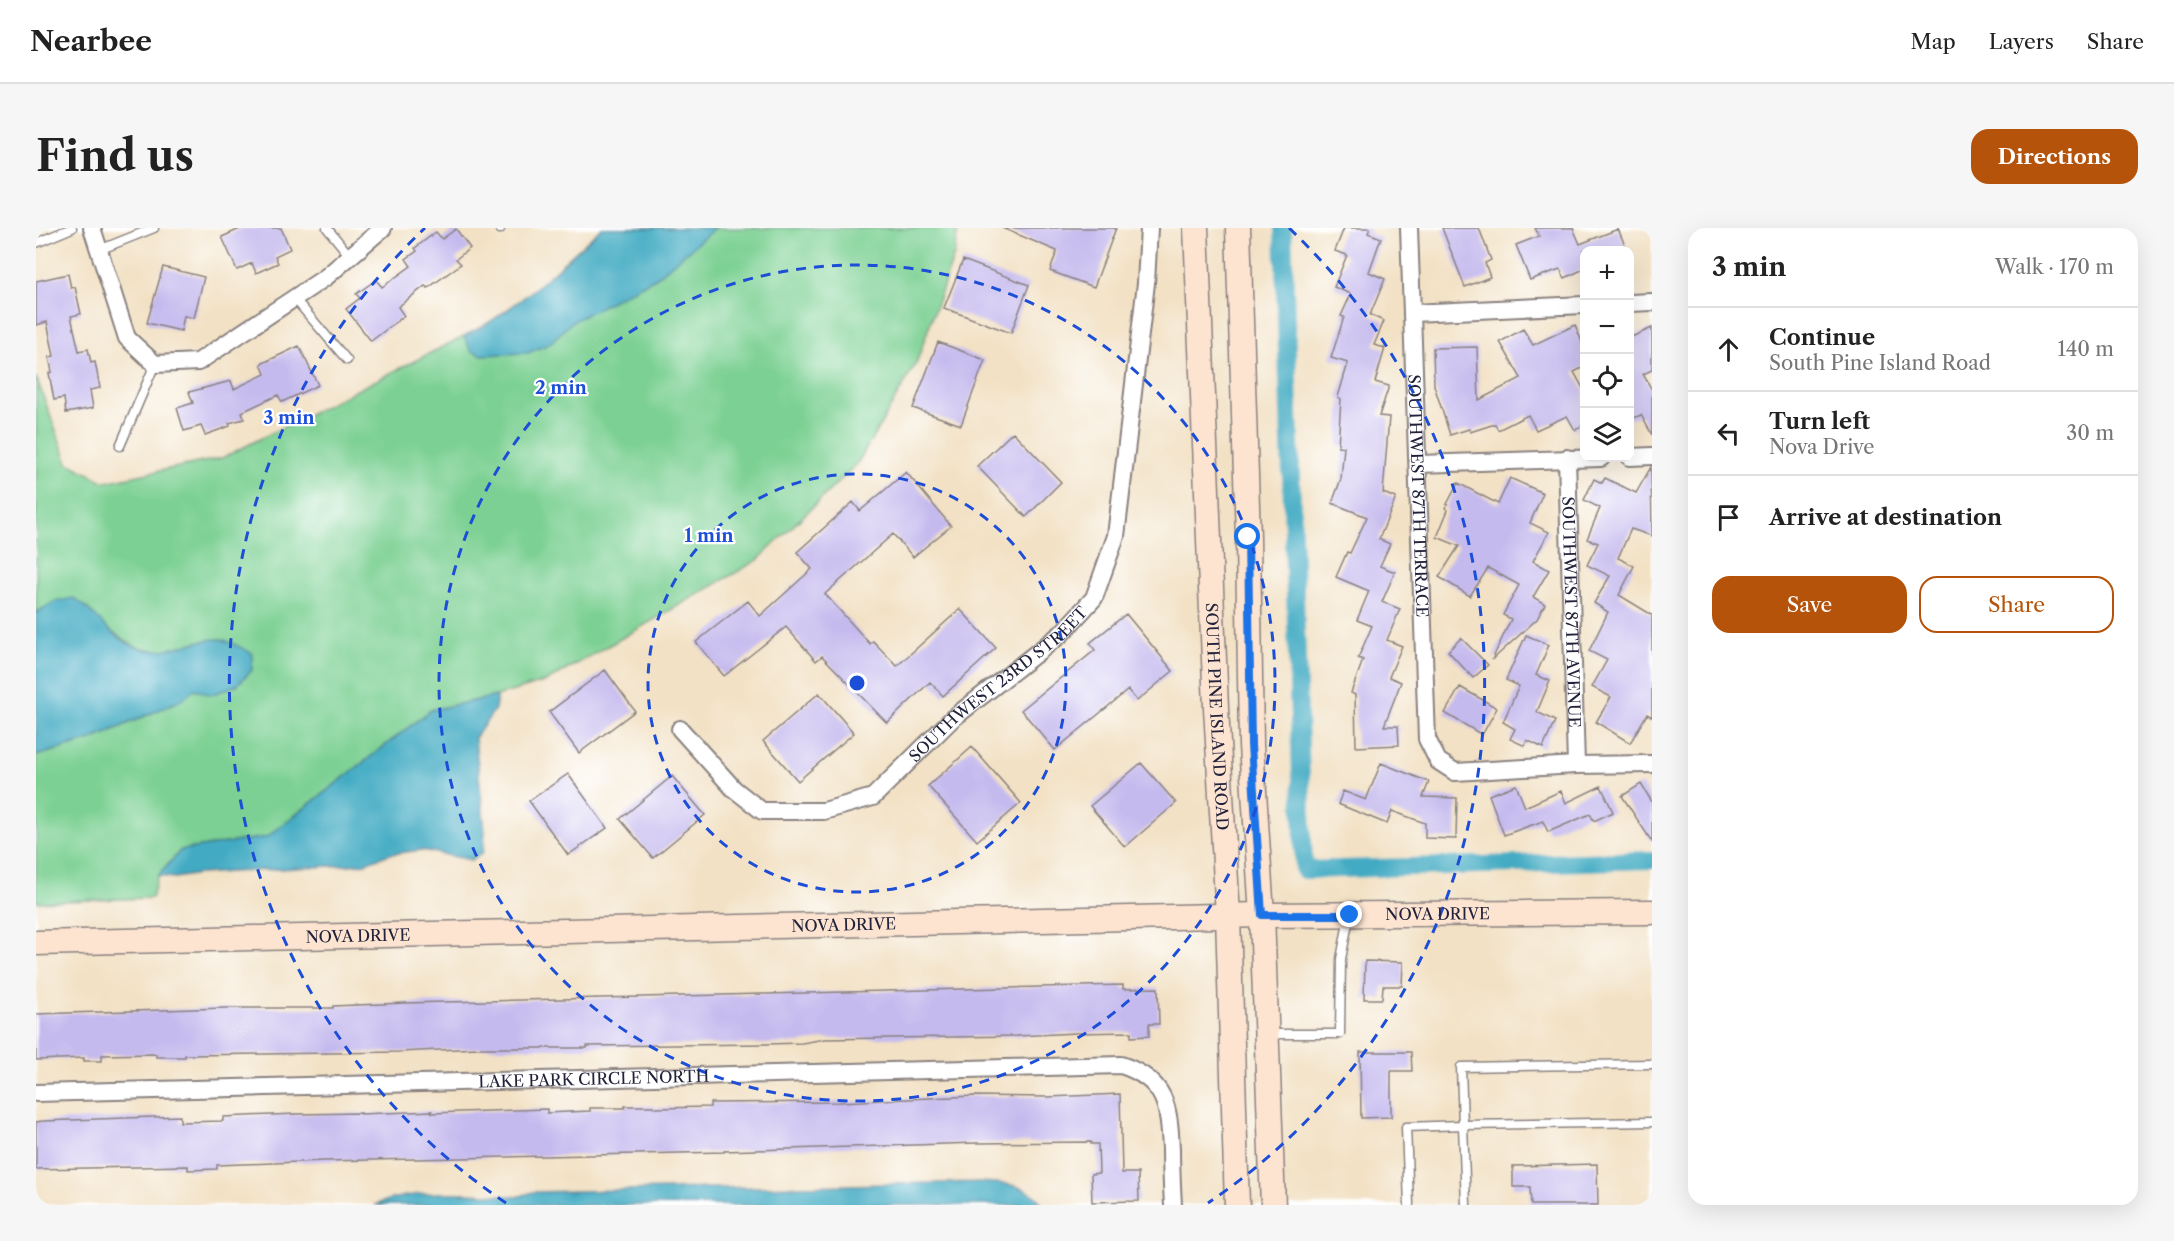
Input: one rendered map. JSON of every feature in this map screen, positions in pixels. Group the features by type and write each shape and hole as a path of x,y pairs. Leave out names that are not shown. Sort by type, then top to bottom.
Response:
{"main road":[{"name":"SOUTH PINE ISLAND ROAD","path":"1196,228 1216,708 1228,916 1237,1205"},
{"name":"SOUTH PINE ISLAND ROAD","path":"1238,228 1248,537 1251,745 1262,915 1273,1205"},
{"name":"NOVA DRIVE","path":"36,944 1262,915 1652,912"}],"street":[{"path":"92,228 127,338 155,364 198,362 326,277 383,228"},
{"name":"SOUTHWEST 23RD STREET","path":"680,729 734,789 762,811 824,811 873,798 952,719 1061,634 1094,598 1116,536 1146,283 1149,228"},
{"name":"SOUTHWEST 87TH TERRACE","path":"1409,228 1427,739 1438,761 1455,772 1576,765"},
{"path":"1634,303 1652,302"},
{"path":"1412,313 1580,305"},
{"path":"1634,457 1652,456"},
{"name":"SOUTHWEST 87TH AVENUE","path":"1567,458 1576,765"},
{"path":"1419,464 1580,458"},
{"path":"1576,765 1652,764"},
{"name":"LAKE PARK CIRCLE NORTH","path":"36,1093 1121,1065 1149,1078 1158,1089 1168,1113 1173,1205"}],"lane":[{"path":"36,243 72,228"},
{"path":"99,250 154,228"},
{"path":"327,228 350,256"},
{"path":"294,298 347,360"},
{"path":"120,446 155,364"},
{"path":"1266,1034 1340,1034 1341,959 1350,915"},
{"path":"1466,1205 1461,1067 1652,1064"},
{"path":"1409,1205 1406,1127 1652,1122"}],"green space":[{"path":"602,228 958,228 954,255 916,364 857,464 758,560 547,681 497,696 431,710 267,837 181,850 158,876 152,898 36,902 36,756 91,740 181,700 195,689 219,639 159,651 136,647 107,629 86,607 54,602 36,613 36,377 68,463 105,482 222,458 486,325 530,293"}],"water":[{"path":"602,228 715,228 657,277 572,322 549,344 528,353 482,355 471,351 464,336 502,314 519,301"},
{"path":"74,598 118,637 136,647 157,650 222,639 252,653 252,670 237,685 211,695 195,689 181,700 91,740 36,756 36,613 54,602"},
{"path":"497,696 495,709 475,738 485,832 483,852 471,860 422,850 390,854 362,864 199,874 175,878 158,876 181,850 267,837 431,710"},
{"path":"980,1182 1015,1186 1030,1192 1043,1205 375,1205 407,1196 444,1193 517,1197 533,1192"}],"building":[{"path":"242,228 281,228 290,249 275,256 278,263 256,273 252,263 237,270 222,237"},
{"path":"1002,228 1116,228 1094,287 1050,271 1057,251"},
{"path":"1344,228 1370,228 1368,233 1381,238 1369,272 1385,279 1370,315 1384,321 1374,345 1385,348 1375,382 1389,386 1379,416 1389,417 1383,493 1396,498 1379,539 1390,544 1380,566 1395,572 1382,602 1400,609 1387,640 1402,646 1389,677 1401,682 1384,726 1398,726 1399,745 1356,747 1355,695 1351,693 1363,660 1358,658 1372,626 1357,620 1369,591 1336,577 1367,517 1332,503 1341,479 1344,447 1338,446 1341,399 1338,397 1348,363 1331,358 1344,317 1341,316 1351,294 1334,287 1347,255 1335,251"},
{"path":"1442,228 1479,228 1491,260 1485,263 1490,277 1465,287"},
{"path":"1535,228 1573,228 1580,244 1618,229 1625,246 1580,246 1580,271 1565,278 1560,269 1530,280 1516,245 1539,236"},
{"path":"456,229 470,248 456,259 461,264 428,288 425,286 398,307 404,316 371,341 346,309 360,298 356,294 376,280 382,287 411,266 406,259 417,251 415,248 436,232 442,239"},
{"path":"963,260 1029,285 1011,333 944,308"},
{"path":"163,267 204,277 194,318 184,316 181,331 147,323"},
{"path":"68,274 71,288 75,287 81,314 71,316 79,351 88,349 91,363 95,362 100,388 90,390 93,408 66,413 64,398 54,400 49,373 52,372 49,357 54,356 47,322 36,325 36,281"},
{"path":"1575,325 1580,337 1580,369 1574,372 1580,383 1580,427 1575,430 1567,416 1536,430 1528,415 1498,430 1495,424 1470,432 1469,429 1450,435 1434,385 1433,348 1477,347 1479,400 1521,378 1500,342 1523,329 1533,345"},
{"path":"1652,328 1652,370 1643,374 1652,390 1652,435 1641,415 1634,418 1634,336"},
{"path":"938,342 985,360 961,425 913,408"},
{"path":"299,346 318,385 282,402 278,395 242,412 244,419 229,423 230,426 205,435 201,426 184,431 177,408 193,403 189,392 231,381 234,389 265,374 261,364"},
{"path":"1013,432 1061,482 1026,517 977,466"},
{"path":"1651,467 1652,536 1631,529 1618,558 1634,566 1619,595 1652,615 1652,717 1647,714 1630,743 1596,722 1611,697 1592,687 1607,660 1589,651 1608,612 1594,603 1610,576 1587,565 1598,543 1587,539 1600,508 1584,500 1594,479 1602,483 1605,478 1636,493"},
{"path":"906,472 951,526 913,557 893,534 825,594 870,644 873,641 897,666 960,609 996,648 943,696 930,682 887,723 822,656 816,661 786,627 724,676 696,642 748,601 760,616 812,569 797,552 853,502 860,511"},
{"path":"1510,478 1543,493 1530,523 1549,532 1533,561 1549,570 1533,597 1545,604 1537,619 1492,660 1511,619 1503,615 1519,585 1488,568 1470,596 1439,577 1459,546 1437,537 1448,510 1445,508 1458,483 1498,504"},
{"path":"1126,614 1173,671 1137,701 1128,690 1055,750 1021,710 1095,650 1090,643"},
{"path":"1526,635 1549,645 1536,675 1550,681 1537,712 1555,721 1543,748 1527,740 1525,746 1510,739 1515,729 1503,722 1519,686 1506,680"},
{"path":"1461,638 1488,665 1473,678 1448,651"},
{"path":"605,670 635,711 579,753 549,712"},
{"path":"1460,687 1497,708 1482,735 1445,713"},
{"path":"819,693 854,733 798,781 763,741"},
{"path":"972,747 1021,803 977,841 928,786"},
{"path":"1141,763 1176,803 1125,847 1090,806"},
{"path":"1381,763 1429,782 1423,797 1457,798 1456,839 1425,838 1425,823 1392,811 1387,824 1338,804 1343,791 1366,800"},
{"path":"568,774 607,828 568,855 529,801"},
{"path":"672,776 705,815 653,858 620,819"},
{"path":"1641,784 1652,802 1652,842 1622,796"},
{"path":"1516,785 1525,807 1561,791 1566,803 1601,786 1613,812 1594,821 1590,814 1548,832 1543,821 1504,835 1489,795"},
{"path":"1365,961 1403,962 1402,986 1383,986 1382,999 1364,999"},
{"path":"1123,985 1123,989 1158,988 1159,1024 1149,1024 1149,1036 1131,1037 1131,1032 1076,1033 825,1039 802,1043 766,1044 478,1048 399,1052 185,1055 185,1057 156,1057 156,1054 102,1055 102,1061 84,1061 84,1058 36,1060 36,1014 226,1008 333,1008 333,1006 405,1003"},
{"path":"1360,1052 1411,1052 1412,1071 1391,1071 1391,1117 1361,1118"},
{"path":"1120,1094 1122,1173 1138,1173 1139,1201 1092,1202 1091,1174 1099,1173 1098,1144 1091,1144 1091,1142 977,1143 724,1152 325,1161 217,1165 217,1169 188,1170 188,1166 36,1169 36,1122 43,1121 180,1116 180,1122 223,1121 223,1117 296,1114 547,1109 547,1113 590,1111 590,1108 625,1108 625,1106 710,1107 710,1103 839,1102 975,1096 1048,1097"},
{"path":"1597,1164 1598,1205 1531,1205 1530,1187 1513,1187 1513,1166"}],"waterway":[{"path":"1283,228 1304,870 1652,860"}],"route":[{"path":"1248,537 1251,745 1262,915 1350,915"}]}
